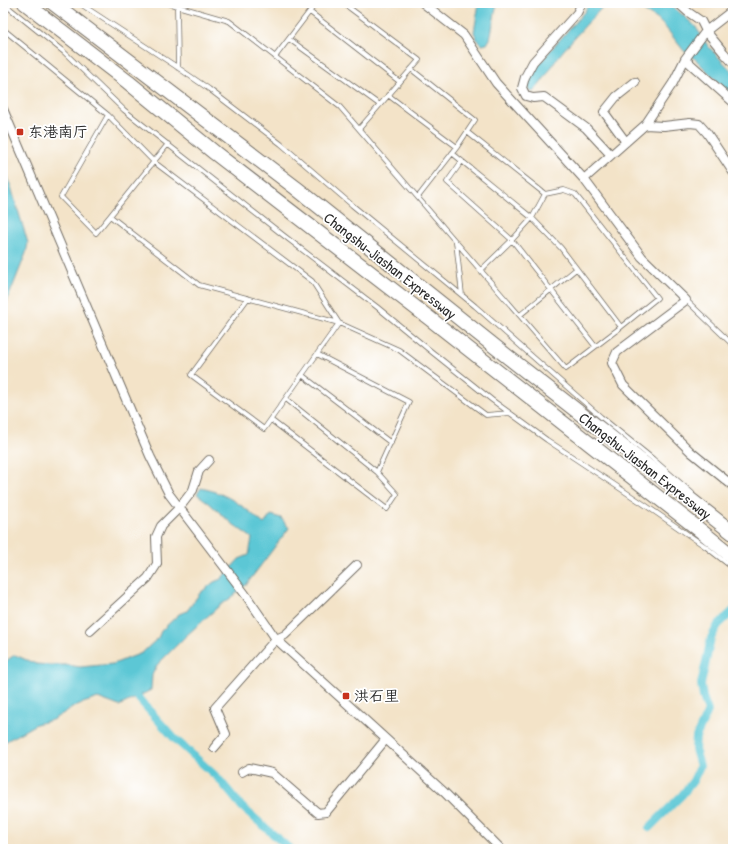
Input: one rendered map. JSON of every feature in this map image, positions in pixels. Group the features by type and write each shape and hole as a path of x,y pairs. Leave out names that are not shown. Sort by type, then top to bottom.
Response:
{"highway":[{"name":"Changshu-Jiashan Expressway","path":"26,3 128,82 215,153 417,308 733,557"},
{"name":"Changshu-Jiashan Expressway","path":"53,3 296,188 502,353 733,534"}],"street":[{"path":"423,3 464,36 496,83 584,179 642,257 686,300 617,352 612,363 623,385 691,452 733,486"},
{"path":"580,3 581,5 577,13 533,62 525,77 522,88 526,96 533,98 544,97 586,128 612,155"},
{"path":"678,3 701,21 706,31 733,63"},
{"path":"584,179 645,124 673,83 685,59 706,31 733,10"},
{"path":"685,59 733,102"},
{"path":"626,142 604,112 616,96 634,82"},
{"path":"3,109 150,456 169,494 245,594 276,639 444,792 501,849"},
{"path":"645,124 664,126 690,122 700,124 733,172"},
{"path":"90,631 148,578 157,564 156,537 161,526 180,507 193,490 199,471 209,460"},
{"path":"214,748 226,734 215,708 276,639 285,635 357,565"},
{"path":"242,772 248,768 272,773 318,813 326,812 386,739"}],"lane":[{"path":"4,3 64,52 124,110 377,307 486,395 547,440 645,504 733,568"},
{"path":"79,3 209,89 281,144 462,296 601,417 698,498"},
{"path":"167,3 229,21 340,107 456,242 566,368 657,298 575,194 564,190 546,194 532,218 481,270"},
{"path":"275,57 316,3"},
{"path":"343,3 419,60 359,129"},
{"path":"177,6 178,68"},
{"path":"310,12 400,82"},
{"path":"3,29 108,115 154,162 312,281 339,323"},
{"path":"289,39 380,105"},
{"path":"411,68 475,120 457,147 418,197"},
{"path":"388,95 457,147"},
{"path":"108,115 61,197 96,233 168,144"},
{"path":"467,132 546,194"},
{"path":"452,153 532,218 561,248 621,327"},
{"path":"462,161 447,182 512,240 596,346"},
{"path":"110,216 199,285 339,323 398,350 486,415 510,413"},
{"path":"456,242 462,296"},
{"path":"520,315 576,269"},
{"path":"248,298 191,375 264,429 339,323"},
{"path":"686,300 733,345"},
{"path":"317,354 409,402 377,472"},
{"path":"302,375 390,443"},
{"path":"271,420 387,509 397,494 377,472 286,399"},
{"path":"721,517 733,529"}],"water":[{"path":"479,3 497,3 490,39 487,44 482,45 477,40 474,32"},
{"path":"586,3 606,3 558,57 537,88 533,92 529,90 527,86 528,81 535,70 585,11 588,5"},
{"path":"630,3 669,3 695,26 708,46 733,72 733,97 695,59 684,51 657,19"},
{"path":"3,161 28,243 26,253 3,311"},
{"path":"201,488 228,497 264,524 271,515 281,518 289,528 246,585 218,607 157,665 152,675 151,690 119,706 98,698 77,705 52,720 36,724 3,743 3,667 5,662 15,655 36,664 80,667 113,664 142,653 158,638 161,631 179,614 187,611 200,593 214,582 221,579 239,559 249,555 252,538 230,522 197,494"}],"waterway":[{"path":"649,828 682,795 693,781 700,766 695,749 696,737 708,711 703,697 701,684 711,638 718,625 733,611"},
{"path":"131,690 174,738 218,778 242,807 290,849"}],"place":[{"name":"东港南厅","path":"20,132"},
{"name":"洪石里","path":"346,696"}]}
